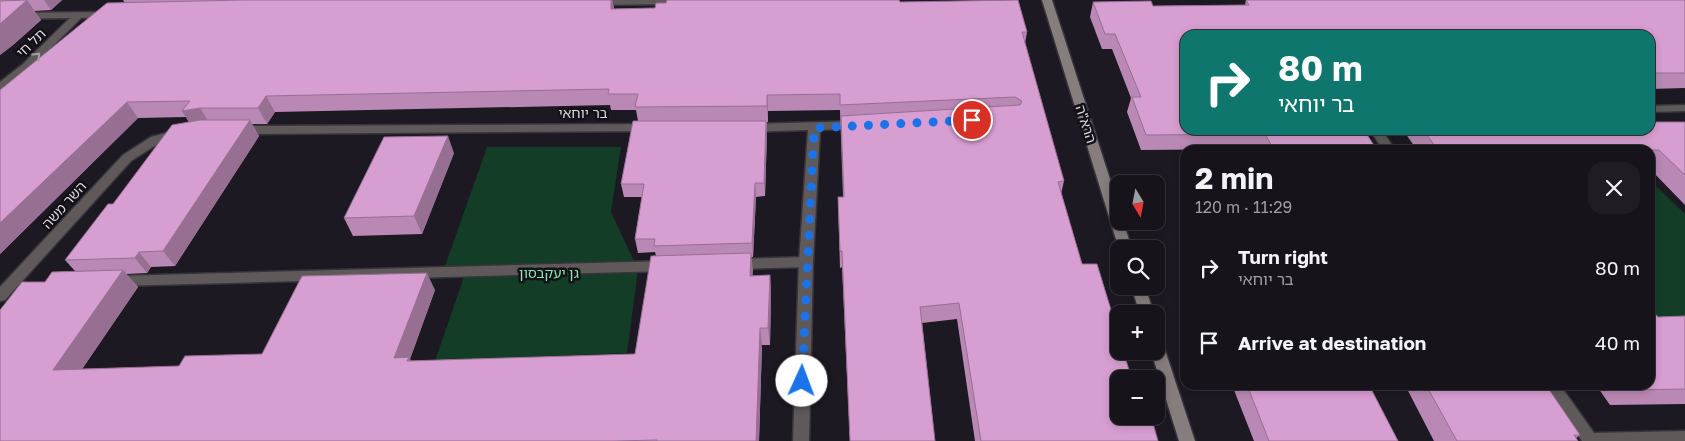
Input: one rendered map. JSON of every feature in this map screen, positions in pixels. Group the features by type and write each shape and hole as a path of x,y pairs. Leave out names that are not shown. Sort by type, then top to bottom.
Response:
{"street":[{"name":"הרא\"ה","path":"1047,0 1123,240"},
{"path":"588,3 694,1"},
{"path":"0,16 118,14"},
{"name":"תל חי","path":"0,88 27,66 79,15"},
{"path":"1655,109 1685,108"},
{"path":"735,128 814,128 873,124"},
{"name":"בר יוחאי","path":"230,130 656,128"},
{"path":"801,441 806,262 814,128"},
{"name":"השר משה","path":"0,296 127,158 155,140 193,132"},
{"path":"727,264 806,262"},
{"path":"101,282 677,265"},
{"path":"11,284 31,284"},
{"path":"1161,360 1187,441"},
{"path":"1556,390 1591,440 1685,438"}],"green space":[{"name":"גן יעקבסון","path":"487,147 621,147 611,212 638,270 627,353 435,361 466,271 444,269"},
{"path":"1655,185 1685,214 1685,320 1661,320 1655,313"}],"building":[{"path":"27,0 0,24 0,1"},
{"path":"244,0 611,0 611,9 655,8 656,3 666,3 667,0 899,0 900,2 1018,0 1027,32 1022,32 1064,181 1058,182 1082,264 1097,264 1110,307 1110,360 1126,360 1129,370 1110,370 1110,425 1154,425 1158,441 981,441 959,303 920,307 935,441 850,441 838,197 844,197 841,116 1020,105 1022,101 1015,97 840,105 840,94 767,95 767,106 635,107 638,94 608,94 609,89 266,96 258,108 200,108 182,111 190,101 127,102 0,223 0,90 107,3"},
{"path":"1246,0 1685,0 1685,73 1655,73 1655,30 1180,30 1180,135 1146,135 1132,97 1141,97 1115,34 1105,34 1093,2 1151,1 1153,6 1249,5"},
{"path":"200,120 250,120 163,251 139,252 135,258 65,260 108,204 113,204 172,125"},
{"path":"633,121 766,121 764,183 755,183 752,243 654,246 655,239 635,239 644,184 621,184"},
{"path":"1655,122 1685,122 1685,175 1659,150 1655,150 1655,145 1434,145 1427,135 1655,135"},
{"path":"1266,135 1367,135 1374,145 1271,145"},
{"path":"448,136 414,216 344,218 384,137"},
{"path":"751,253 750,276 770,275 768,328 760,328 756,441 0,441 0,310 22,282 45,282 52,272 123,270 53,370 179,366 185,356 262,354 302,276 427,273 394,358 409,357 407,361 635,354 651,256"},
{"path":"1655,314 1658,317 1685,316 1685,389 1655,390"},
{"path":"1249,390 1372,390 1398,441 1269,441"},
{"path":"1429,390 1549,390 1580,435 1574,435 1578,441 1457,441"}],"route":[{"path":"802,381 806,262 814,128 972,120"}]}
